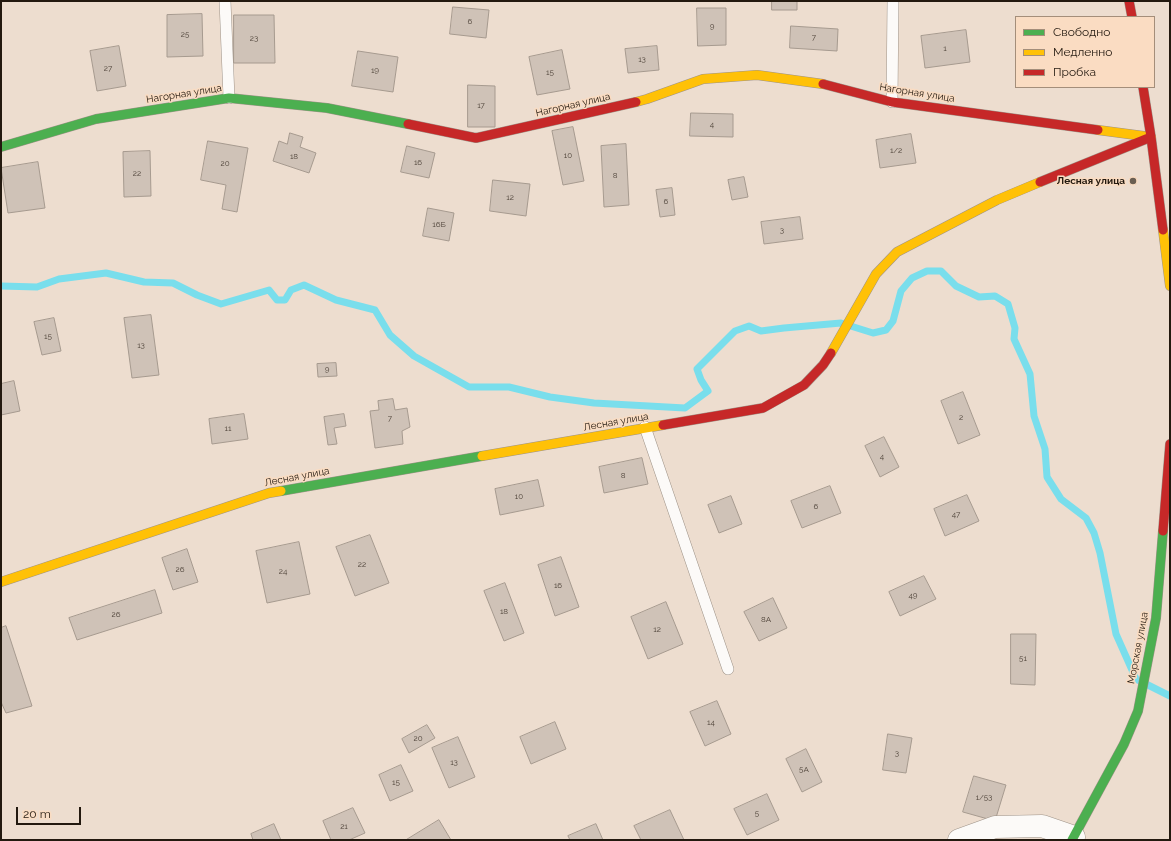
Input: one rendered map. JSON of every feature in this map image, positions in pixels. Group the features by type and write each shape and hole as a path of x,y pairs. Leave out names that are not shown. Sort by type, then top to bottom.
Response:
{"street":[{"path":"1128,1 1132,16"},
{"name":"Нагорная улица","path":"1,147 96,119 229,98 327,108 476,138 647,99 703,79 757,75 817,82 892,102 1151,137"},
{"path":"1143,88 1170,286"},
{"name":"Лесная улица","path":"1,582 269,493 763,408 804,385 823,364 843,333 876,274 897,252 997,200 1151,137"},
{"name":"Морская улица","path":"1073,838 1124,744 1138,711 1156,618 1170,444"},
{"path":"959,840 995,827 1010,826 1042,826 1073,838"}],"lane":[{"path":"225,1 229,98"},
{"path":"892,102 893,1"},
{"path":"1157,189 1170,189"},
{"path":"645,428 728,669"}],"building":[{"path":"772,1 797,1 797,10 772,10"},
{"path":"453,7 489,10 486,38 450,34"},
{"path":"697,8 726,8 726,45 698,46"},
{"path":"202,14 203,56 167,57 167,15"},
{"path":"234,15 274,15 275,63 234,63"},
{"path":"791,26 838,29 837,51 790,48"},
{"path":"966,30 970,62 925,68 921,36"},
{"path":"119,46 126,86 97,91 90,51"},
{"path":"657,46 659,70 628,73 625,49"},
{"path":"562,50 570,89 537,95 529,57"},
{"path":"358,51 398,57 393,92 352,86"},
{"path":"468,85 495,86 495,127 468,127"},
{"path":"691,113 733,114 733,137 690,136"},
{"path":"573,127 584,181 563,185 552,131"},
{"path":"290,133 303,137 300,147 316,153 309,173 273,161 279,141 287,144"},
{"path":"911,134 916,163 880,168 876,140"},
{"path":"208,141 248,148 237,212 222,209 226,185 201,180"},
{"path":"626,144 629,205 604,207 601,146"},
{"path":"407,146 435,153 429,178 401,172"},
{"path":"150,151 151,196 124,197 123,152"},
{"path":"38,162 45,208 8,213 1,168"},
{"path":"744,177 748,197 732,200 728,180"},
{"path":"493,180 530,184 526,216 490,211"},
{"path":"672,188 675,215 660,217 656,190"},
{"path":"428,208 454,213 449,241 423,236"},
{"path":"800,217 803,239 764,244 761,222"},
{"path":"151,315 159,375 132,378 124,318"},
{"path":"54,318 61,351 42,355 34,322"},
{"path":"336,363 337,376 318,377 317,364"},
{"path":"14,381 20,411 1,415 1,384"},
{"path":"963,392 980,435 958,444 941,401"},
{"path":"393,399 395,410 407,408 410,427 402,431 403,444 375,448 370,411 379,410 378,401"},
{"path":"244,414 248,439 212,444 209,419"},
{"path":"344,414 346,426 334,428 337,444 328,445 324,417"},
{"path":"884,437 899,467 880,477 865,446"},
{"path":"642,458 648,484 604,493 599,467"},
{"path":"538,480 544,506 500,515 495,489"},
{"path":"830,486 841,513 802,528 791,501"},
{"path":"967,495 979,521 945,536 934,509"},
{"path":"731,496 742,524 719,533 708,505"},
{"path":"370,535 389,583 355,596 336,547"},
{"path":"299,542 310,594 267,603 256,551"},
{"path":"187,549 198,582 173,590 162,558"},
{"path":"561,557 579,607 555,616 538,565"},
{"path":"924,576 936,599 900,616 889,592"},
{"path":"505,583 524,633 504,641 484,591"},
{"path":"155,590 162,613 77,640 69,618"},
{"path":"773,598 787,628 759,641 744,612"},
{"path":"666,602 683,644 648,659 631,617"},
{"path":"6,626 32,706 6,713 1,702 1,628"},
{"path":"1011,634 1036,634 1035,685 1011,684"},
{"path":"717,701 731,734 705,746 690,712"},
{"path":"555,722 566,749 531,764 520,737"},
{"path":"427,725 435,738 409,753 402,739"},
{"path":"888,734 912,738 906,773 883,770"},
{"path":"458,737 475,777 449,788 432,748"},
{"path":"806,749 822,782 802,792 786,759"},
{"path":"401,765 413,791 390,801 379,775"},
{"path":"974,776 1006,785 995,821 963,812"},
{"path":"767,794 779,820 747,835 734,809"},
{"path":"353,808 365,833 349,840 331,840 323,821"},
{"path":"670,810 684,840 641,840 634,826"},
{"path":"439,820 451,840 406,840"},
{"path":"274,824 281,840 253,840 251,834"},
{"path":"596,824 603,840 570,840 568,836"}],"waterway":[{"path":"1,286 37,287 59,279 106,273 144,282 173,283 197,295 221,304 269,290 277,300 285,300 291,290 304,285 336,300 375,310 390,335 414,356 469,387 509,387 550,397 594,403 685,408 708,391 701,380 697,369 735,331 749,326 761,331 841,323 873,333 886,330 893,321 901,291 912,278 927,271 941,271 956,286 979,297 995,296 1008,304 1015,328 1014,339 1030,374 1034,416 1045,449 1047,477 1061,499 1086,518 1094,533 1100,553 1116,634 1136,679 1170,696"}],"traffic: fast":[{"path":"1,147 96,119 229,98 327,108 408,124"},
{"path":"281,491 482,456"},
{"path":"1072,840 1124,744 1138,711 1156,618 1163,531"}],"traffic: slow":[{"path":"636,102 703,79 757,75 823,84"},
{"path":"1098,130 1151,137"},
{"path":"831,353 876,274 897,252 997,200 1040,182"},
{"path":"1163,230 1170,286"},
{"path":"482,456 663,425"},
{"path":"1,582 269,493 281,491"}],"traffic: jam":[{"path":"1129,1 1132,16"},
{"path":"823,84 892,102 1098,130"},
{"path":"1143,88 1163,230"},
{"path":"408,124 476,138 636,102"},
{"path":"1040,182 1151,137"},
{"path":"663,425 763,408 804,385 823,365 831,353"},
{"path":"1163,531 1170,444"}],"place":[{"name":"Лесная улица","path":"1133,181"}]}
